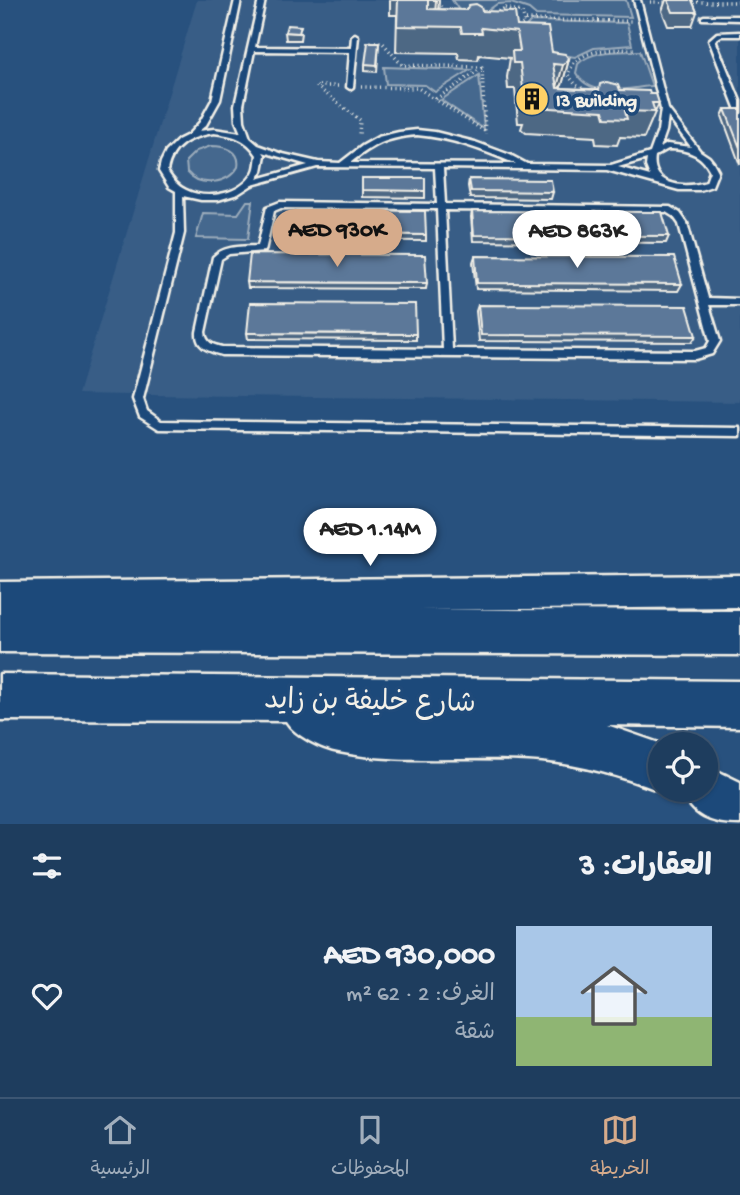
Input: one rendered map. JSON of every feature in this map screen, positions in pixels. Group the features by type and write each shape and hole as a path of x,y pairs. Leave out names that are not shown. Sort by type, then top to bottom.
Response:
{"highway":[{"path":"0,630 740,633"},
{"name":"شارع خليفة بن زايد","path":"0,697 740,704"},
{"path":"298,698 308,714 319,722 338,729 583,742 633,754 648,761"},
{"path":"718,797 740,810"}],"street":[{"path":"0,598 740,591"}],"lane":[{"path":"238,0 216,100 191,136 173,147 163,163 166,179 179,192 203,198 216,197 240,190 250,183 317,165"},
{"path":"246,138 240,121 239,105 262,0"},
{"path":"638,1 665,109 662,131 650,168 662,182"},
{"path":"704,18 740,18"},
{"path":"740,34 719,34 712,40 737,94 740,110"},
{"path":"252,49 355,42 350,86"},
{"path":"191,136 225,132 246,138 256,147 281,156 317,165 607,167 682,189 701,188 713,178 711,165 686,138 665,109"},
{"path":"340,166 372,144 393,135 427,135 475,144 527,166"},
{"path":"250,183 261,165 256,147"},
{"path":"607,167 653,154 667,147 683,148 706,158"},
{"path":"439,166 448,351"},
{"path":"179,192 180,233 138,398 143,414 159,425 740,432"},
{"path":"441,206 667,209 683,223 716,341 709,351 703,354 222,351 208,347 201,338 217,257 227,251 262,249 267,214 274,207 441,206"},
{"path":"705,301 740,302"}],"path":[{"path":"433,0 453,18"},
{"path":"638,1 740,2"},
{"path":"520,35 494,22 492,15 494,12 511,8 522,12 526,20"},
{"path":"526,20 643,21"},
{"path":"510,28 522,26 526,20"},
{"path":"355,42 382,42 402,65 482,67"},
{"path":"591,92 576,85 568,75 576,60 599,51 650,48"},
{"path":"436,99 482,67"},
{"path":"475,144 487,132 482,67"},
{"path":"356,140 361,130 360,120 316,86 418,88 487,132"}],"shaded area":[{"path":"197,0 740,0 740,402 149,395 139,390 128,395 78,394"},
{"path":"452,0 626,0 631,17 536,15 529,9 511,3 497,4 483,14 461,13"},
{"path":"531,21 627,23 632,45 594,48 575,57 556,54 521,31"},
{"path":"640,51 652,86 621,90 600,89 583,81 576,73 578,64 591,56 607,52"},
{"path":"384,67 470,70 435,92 425,85 386,84"},
{"path":"479,75 484,129 441,100"},
{"path":"211,146 231,150 237,157 238,167 228,177 206,182 187,172 186,161 196,151"},
{"path":"247,201 253,201 248,239 196,238 203,213 238,214"}],"building":[{"path":"398,0 428,0 428,9 466,10 469,5 476,4 482,11 515,12 517,26 548,27 552,52 565,54 569,59 563,65 553,64 557,88 599,90 600,84 607,82 618,85 620,90 649,91 650,94 656,94 659,103 652,103 655,112 625,111 627,119 605,118 603,111 532,107 527,103 530,97 524,97 520,63 513,63 512,51 520,51 517,32 481,28 482,33 462,33 461,27 397,26"},
{"path":"668,0 692,0 697,12 673,12"},
{"path":"287,25 301,26 299,33 285,32"},
{"path":"368,42 379,42 377,65 365,64"},
{"path":"725,109 740,109 740,148"},
{"path":"362,178 425,178 425,191 362,190"},
{"path":"469,179 551,180 553,192 471,191"},
{"path":"299,210 425,211 426,235 297,233"},
{"path":"472,211 662,212 669,236 474,235"},
{"path":"250,254 425,255 427,283 247,282"},
{"path":"475,256 674,257 682,284 477,283"},
{"path":"250,303 415,304 416,334 247,333"},
{"path":"478,305 687,306 696,336 481,335"}],"place":[{"name":"I3 Building","path":"532,99"}]}
